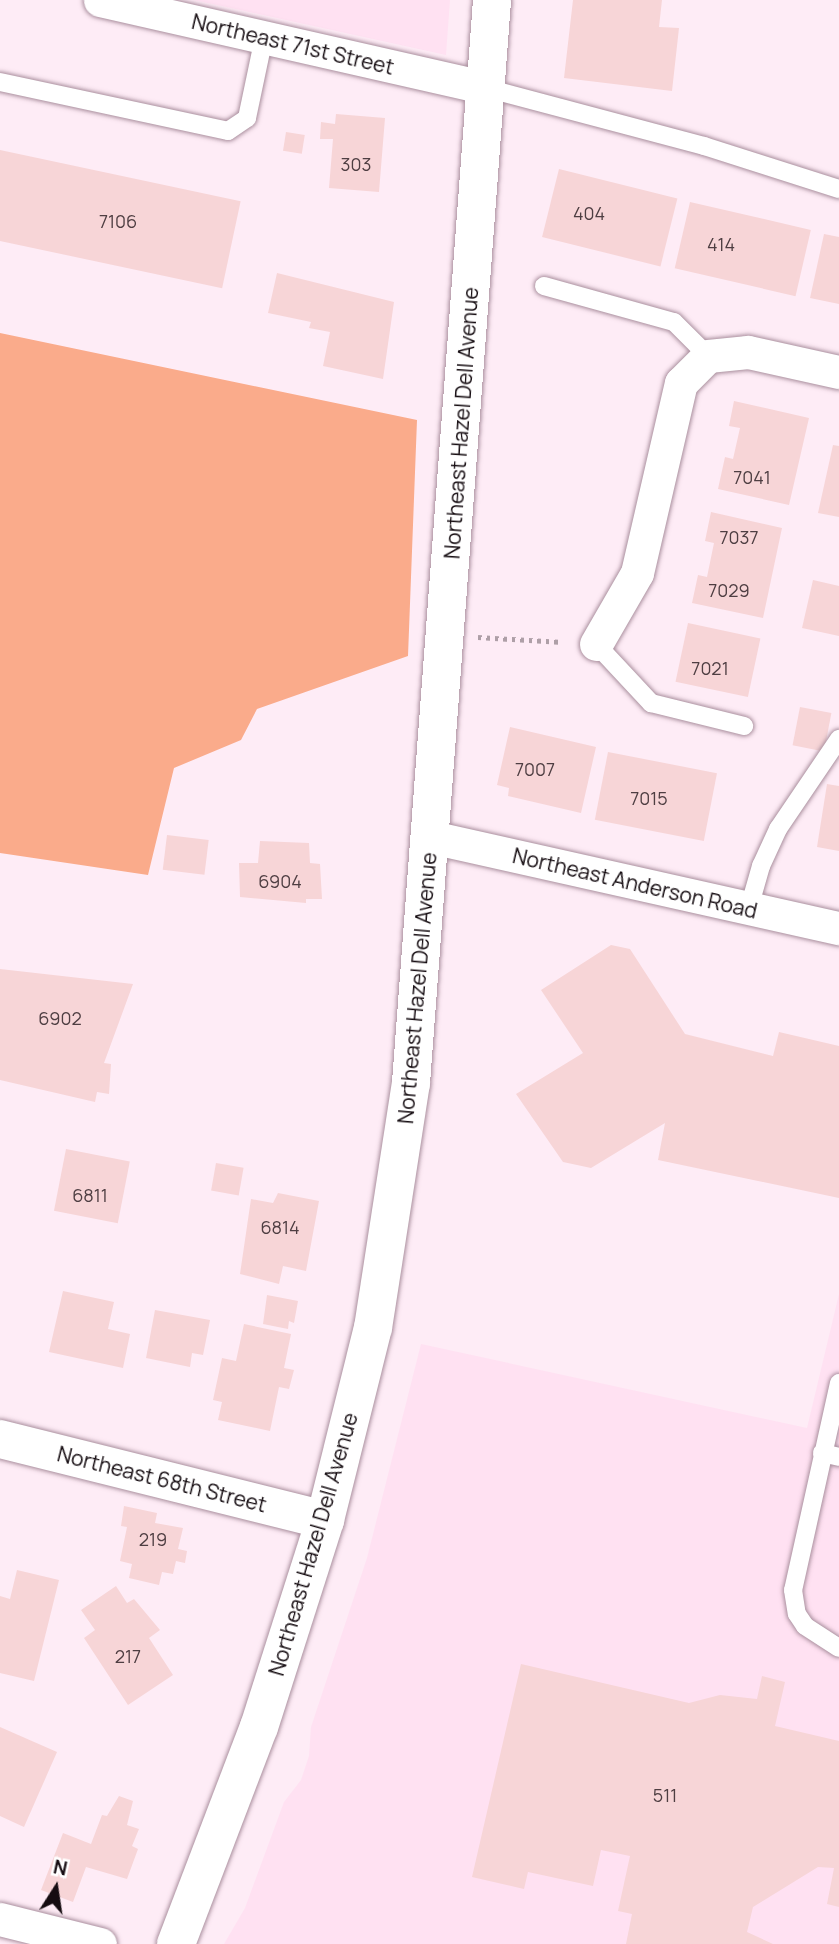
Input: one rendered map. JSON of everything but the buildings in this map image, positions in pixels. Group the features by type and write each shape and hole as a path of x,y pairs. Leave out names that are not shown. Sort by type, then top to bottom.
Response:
{"main road":[{"name":"Northeast Hazel Dell Avenue","path":"176,1944 259,1727 325,1520 373,1328 411,1083 432,837 492,0"},
{"name":"Northeast 68th Street","path":"0,1439 325,1520"}],"street":[{"name":"Northeast 71st Street","path":"100,0 486,88"},
{"path":"596,644 637,573 681,383 708,356 748,352 839,372"},
{"name":"Northeast Anderson Road","path":"432,837 839,929"},
{"path":"0,1919 100,1944"}],"lane":[{"path":"0,82 228,131 247,118 264,37"},
{"path":"486,88 704,146 839,189"},
{"path":"544,286 674,322 708,356"},
{"path":"596,644 651,703 744,726"},
{"path":"749,908 778,829 839,739"},
{"path":"839,1383 830,1455 794,1576 794,1602 805,1626 839,1648"}],"path":[{"path":"446,635 596,644"}],"shaded area":[{"path":"194,0 450,0 446,55 364,37"},
{"path":"0,333 417,420 408,656 257,709 241,740 174,768 148,875 0,853"},
{"path":"839,1294 839,1944 224,1944 245,1908 284,1802 301,1780 309,1756 311,1727 367,1558 421,1344 807,1428"}]}
